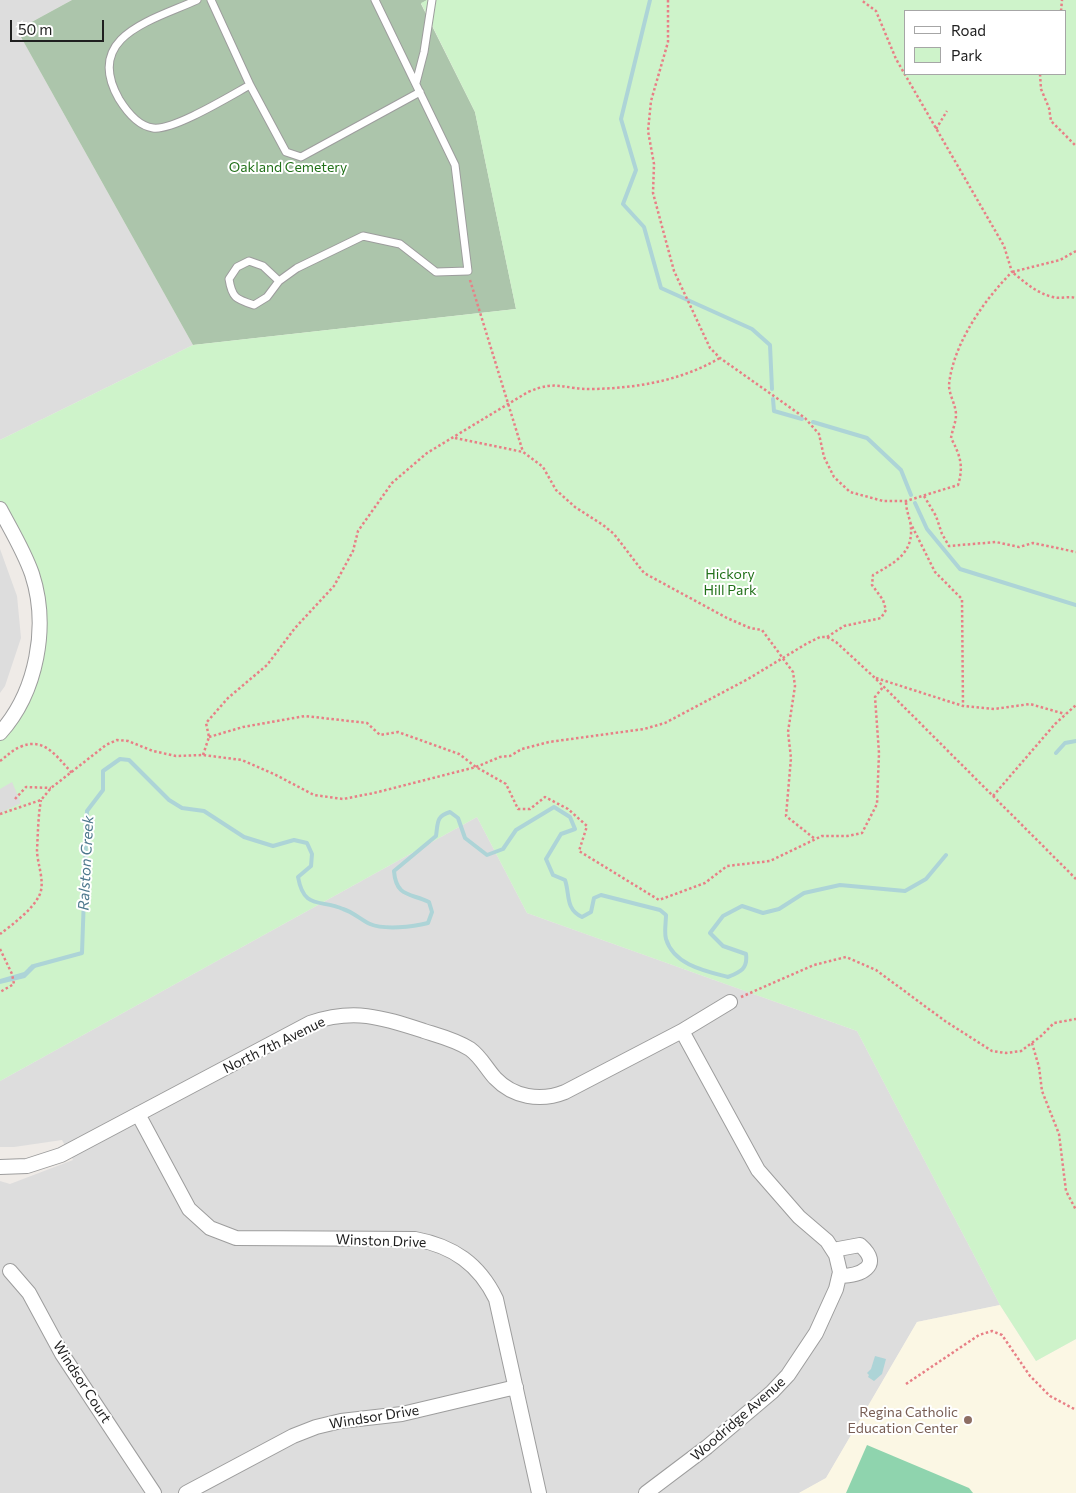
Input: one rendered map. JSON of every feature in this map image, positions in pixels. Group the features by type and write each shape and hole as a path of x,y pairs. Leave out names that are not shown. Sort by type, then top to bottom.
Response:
{"street":[{"path":"0,509 24,555 32,576 39,622 35,660 26,690 16,710 0,733"},
{"name":"North 7th Avenue","path":"0,1166 43,1162 61,1155 310,1023 328,1017 348,1014 379,1016 459,1042 483,1061 503,1085 516,1093 537,1097 564,1092 682,1031 730,1002"},
{"path":"682,1031 758,1170 799,1217 827,1241 833,1250 840,1272 839,1276 854,1276 863,1273 868,1267 870,1259 867,1251 860,1245 833,1250"},
{"name":"Winston Drive","path":"138,1114 189,1209 198,1220 222,1235 250,1239 415,1239 434,1242 466,1258 480,1272 496,1299 540,1493"},
{"name":"Windsor Court","path":"10,1271 28,1293 62,1354 154,1493"},
{"name":"Woodridge Avenue","path":"646,1493 707,1448 772,1392 788,1375 816,1333 836,1289 839,1276"},
{"name":"Windsor Drive","path":"186,1493 293,1436 316,1427 341,1421 402,1414 516,1388"}],"lane":[{"path":"197,0 130,29 115,43 109,64 111,85 125,109 138,122 154,128 175,124 250,85"},
{"path":"211,0 250,85 286,152 302,157 420,92"},
{"path":"279,281 262,266 249,261 237,267 230,279 231,292 239,300 254,304 267,297 279,281 297,268 363,236 400,244 436,272 468,272 455,165 375,0"},
{"path":"416,83 424,52 432,0"}],"path":[{"path":"668,0 668,42 650,101 648,130 654,164 654,193 674,271 710,348 720,358 804,418 818,434 824,457 834,477 850,492 883,500 906,501 958,485 962,472 961,457 951,438 956,415 949,387 955,358 973,322 994,290 1012,272 1060,260 1076,251"},
{"path":"861,0 876,11 896,59 904,73"},
{"path":"905,75 1004,246 1012,272 1040,293 1055,298 1066,296 1076,298"},
{"path":"1040,75 1040,89 1049,108 1052,121 1076,146"},
{"path":"936,129 948,111"},
{"path":"468,272 507,406 523,452"},
{"path":"203,755 209,736 206,722 217,709 267,666 295,628 334,586 353,551 358,531 392,483 428,453 545,385 590,390 654,384 701,369 720,358"},
{"path":"453,438 523,452 543,467 556,490 568,501 614,534 644,573 728,618 750,628 762,630 793,672 795,686 788,732 792,758 786,816 815,839"},
{"path":"924,496 936,516 942,534 949,546 996,542 1019,547 1033,543 1076,552"},
{"path":"827,637 832,632 851,624 881,618 886,610 883,600 872,585 873,575 897,562 905,551 909,541 910,522 906,501"},
{"path":"910,522 935,572 962,599 963,706"},
{"path":"0,814 41,800 51,788 106,745 116,740 128,741 153,751 176,756 203,755 242,760 314,795 343,799 476,767 500,757 510,756 522,748 549,742 644,730 665,723 820,637 827,637 836,642 875,678 1076,878"},
{"path":"875,678 963,706 994,708 1030,704 1065,714"},
{"path":"209,736 243,727 305,716 324,717 367,723 380,735 398,732 459,754 476,767 506,784 518,808 530,809 545,797 568,809 587,826 580,851 658,900 705,883 727,866 770,861 822,836 847,836 862,833 877,804 879,753 875,697 883,687"},
{"path":"993,796 1019,764 1065,714 1076,705"},
{"path":"0,761 19,747 30,743 41,744 53,752 72,773"},
{"path":"15,799 26,788 51,788"},
{"path":"0,934 22,916 39,896 41,879 37,852 41,800"},
{"path":"0,948 12,974 14,984 0,992"},
{"path":"730,1002 814,964 846,957 876,970 958,1030 992,1051 1006,1053 1021,1050 1032,1043 1054,1023 1076,1019"},
{"path":"1032,1043 1039,1067 1042,1091 1059,1134 1066,1190 1076,1210"},
{"path":"906,1384 979,1335 992,1331 1002,1335 1030,1376 1050,1396 1076,1410"}],"shaded area":[{"path":"0,0 72,0 17,30 193,345 0,440"},
{"path":"0,549 17,596 21,638 5,686 0,693"},
{"path":"12,782 21,803 0,813 0,789"},
{"path":"477,817 527,913 857,1031 1000,1305 917,1322 826,1478 799,1493 0,1493 0,1181 10,1184 73,1160 62,1140 14,1147 0,1147 0,1081"},
{"name":"Regina Catholic Education Center","path":"1000,1305 1036,1361 1076,1339 1076,1493 799,1493 826,1478 917,1322"}],"green space":[{"name":"Oakland Cemetery","path":"72,0 427,0 421,4 475,112 516,309 193,345 17,30"},
{"name":"Hickory Hill Park","path":"427,0 1076,0 1076,1339 1036,1361 1000,1305 857,1031 527,913 477,817 0,1081 0,737 26,690 37,599 0,509 0,440 193,345 516,309 475,112 421,3"},
{"path":"867,1445 969,1488 973,1493 846,1493"}],"water":[{"path":"32,964 36,967 25,978 0,984 0,979 24,972"},
{"path":"875,1356 886,1359 882,1374 874,1381 868,1377 867,1373 871,1369"}],"waterway":[{"path":"650,0 621,119 636,170 623,204 644,227 661,288 752,329 770,345 772,389"},
{"path":"773,399 774,411 802,419"},
{"path":"813,422 867,438 901,470 911,495"},
{"path":"915,503 927,529 960,569 1076,605"},
{"name":"Ralston Creek","path":"1056,753 1065,743 1076,741"},
{"name":"Ralston Creek","path":"30,969 34,966 82,953 87,811 103,790 103,771 120,759 129,760 169,800 182,808 204,811 244,837 273,846 294,840 307,843 312,854 311,866 298,877 304,895 314,902 347,910 370,924 383,927 407,927 428,923 432,912 429,902 401,890 395,879 394,871 436,836 438,821 442,816 450,812 458,818 465,838 487,855 503,849 516,830 554,807 570,817 575,829 561,834 546,859 553,875 565,880 570,905 577,914 582,917 591,912 594,898 601,895 660,910 666,915 666,939 676,955 691,966 728,977 744,967 746,954 723,946 710,933 723,916 742,906 763,913 779,909 804,893 840,885 905,891 926,879 946,855"}],"place":[{"name":"Regina Catholic Education Center","path":"968,1420"}]}
